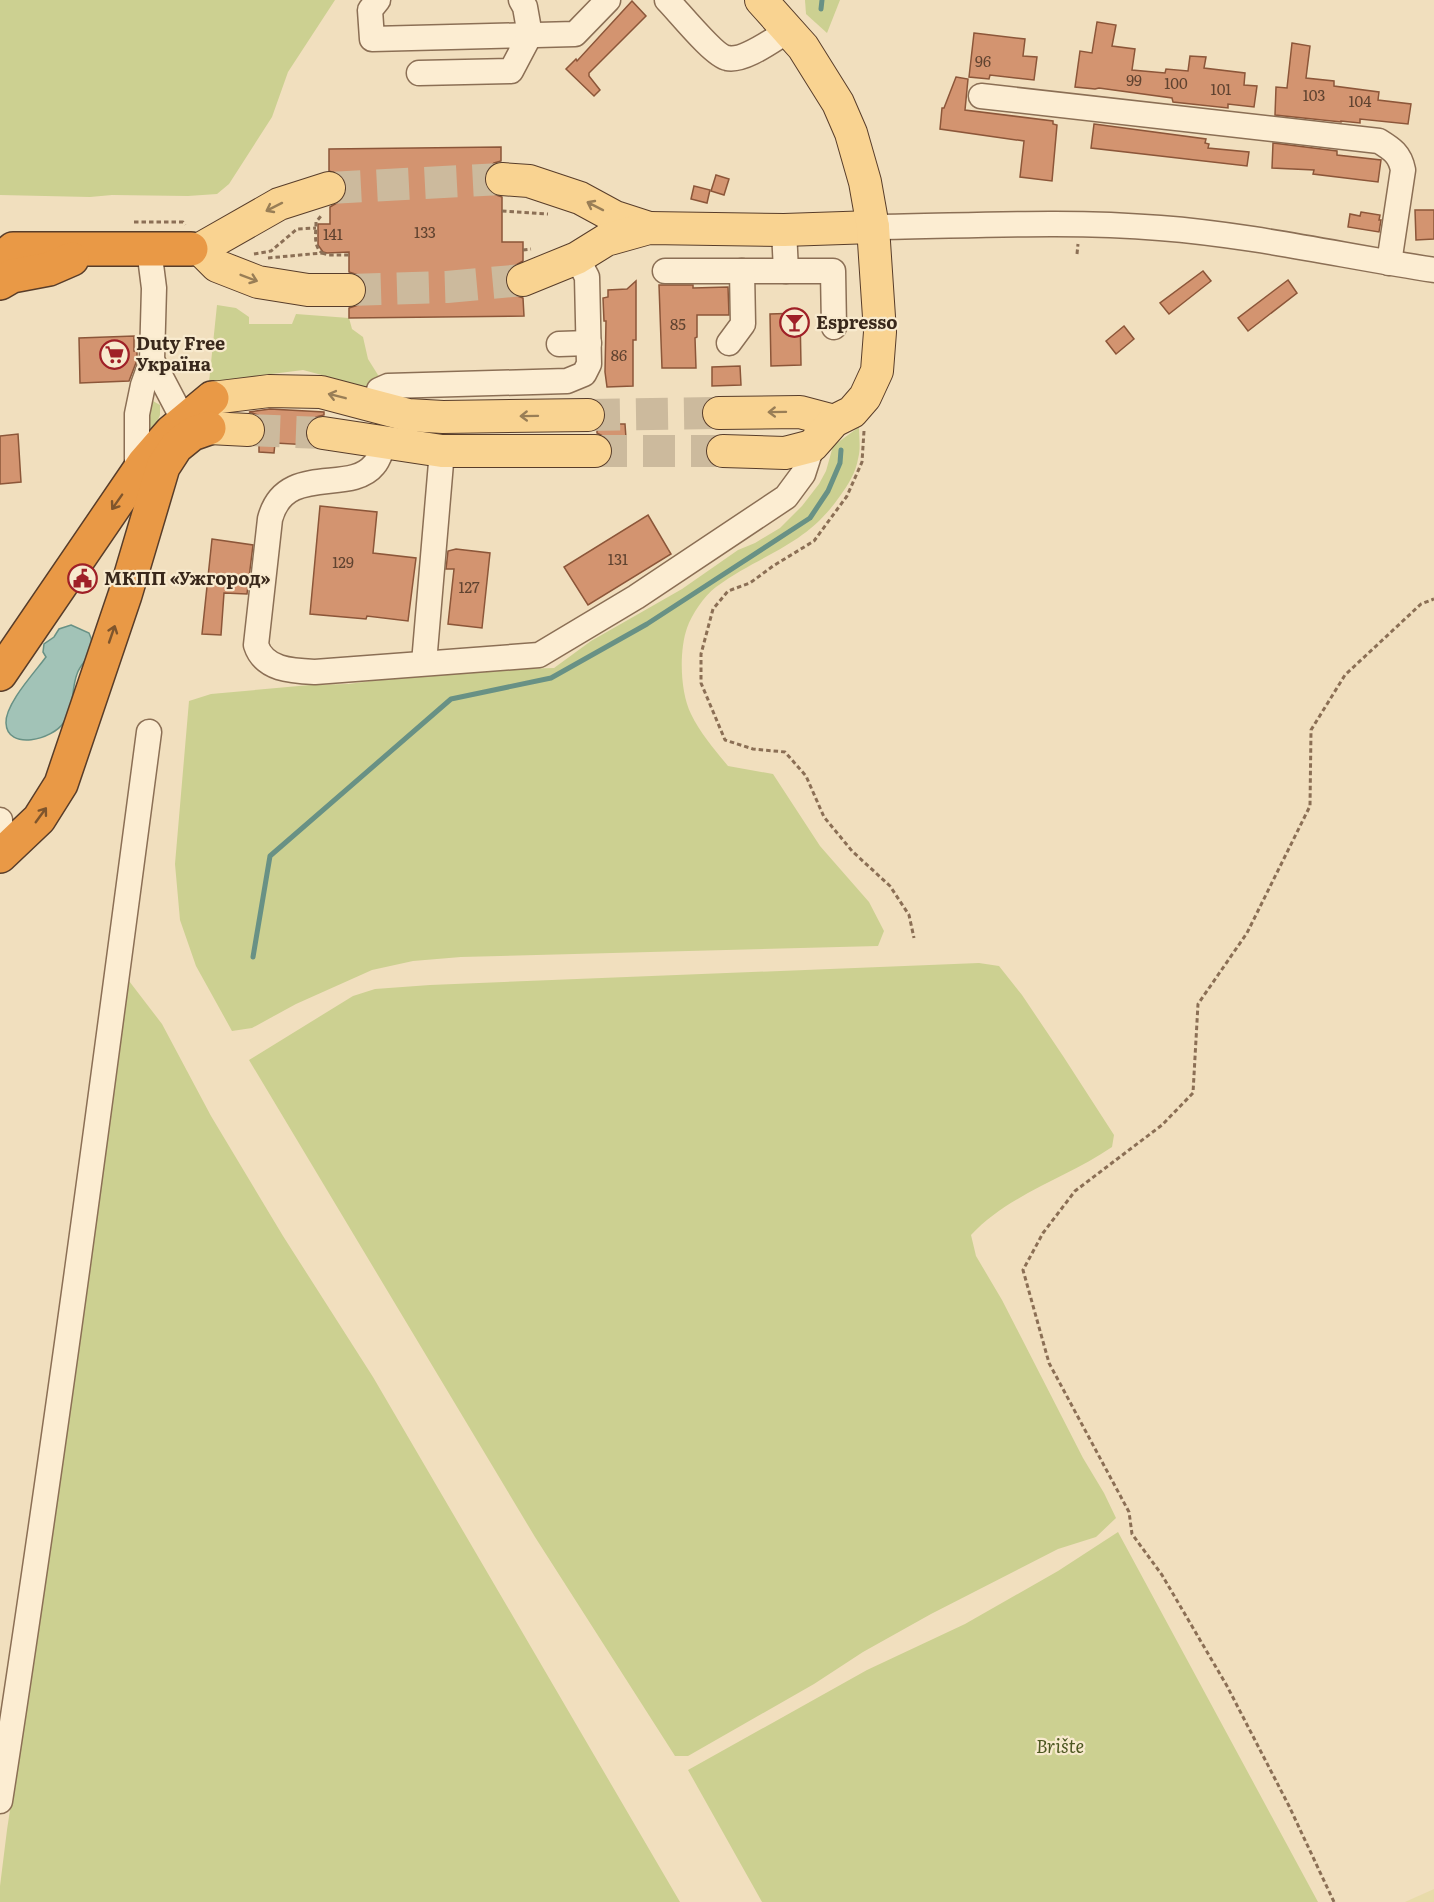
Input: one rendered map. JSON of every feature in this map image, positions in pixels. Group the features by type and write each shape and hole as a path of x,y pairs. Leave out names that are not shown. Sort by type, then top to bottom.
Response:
{"highway":[{"path":"4,253 196,249"},
{"path":"0,283 12,276 49,269 93,250"},
{"path":"0,674 137,474 171,432 202,415"},
{"path":"2,855 39,819 62,784 125,595 163,467 176,447 192,434 202,415"}],"main road":[{"path":"723,451 785,453 812,446 850,410 877,371 880,332 873,227 854,141 845,117 829,87 796,39 761,0"},
{"path":"502,179 530,181 580,198 615,217 649,228"},
{"path":"328,201 279,204 196,249 216,266 258,282 308,290 349,290"},
{"path":"523,280 577,258 606,240 649,228 784,230 873,227"},
{"path":"202,415 269,391 321,392 408,414 443,417 588,415"},
{"path":"719,413 850,410"},
{"path":"202,415 248,430"},
{"path":"323,433 442,451 595,451"}],"street":[{"path":"378,0 370,10 372,39 575,34 608,0"},
{"path":"419,74 511,71 530,35 525,7 521,0"},
{"path":"667,0 716,53 727,58 744,56 796,39"},
{"path":"981,96 1379,141 1393,149 1401,160 1403,170 1389,263"},
{"path":"873,227 1080,224 1159,228 1215,234 1434,270"},
{"path":"784,230 786,271"},
{"path":"137,474 137,414 143,385 152,360 154,288 149,249"},
{"path":"379,390 388,386 567,381 584,374 589,364 587,277 577,258"},
{"path":"665,271 833,271 834,327"},
{"path":"729,343 743,324 742,271"},
{"path":"559,344 589,343"},
{"path":"152,360 202,415"},
{"path":"384,444 374,465 360,475 315,482 294,488 278,500 272,508 256,645 259,655 270,665 295,671 315,672 539,656 636,597 786,497 803,474 812,446"},
{"path":"424,663 442,451"},
{"path":"0,1801 83,1225 149,732"},
{"path":"0,820 2,855"}],"path":[{"path":"322,254 316,247 317,219 328,201"},
{"path":"502,212 554,215"},
{"path":"316,228 297,229 271,251 251,256 349,255"},
{"path":"850,410 862,462 847,496 814,541 750,583 728,591 713,609 701,654 701,683 725,740 753,749 785,752 806,776 824,818 852,851 890,886 909,915 914,938"},
{"path":"1334,1902 1227,1686 1162,1575 1132,1534 1129,1512 1049,1363 1023,1270 1043,1233 1075,1191 1162,1125 1193,1093 1198,1004 1247,933 1310,806 1311,730 1346,675 1421,604 1434,599"}],"shaded area":[{"path":"1434,1889 1434,1902 1405,1902"}],"green space":[{"path":"0,0 335,0 288,72 272,117 229,184 217,194 90,197 0,195"},
{"path":"805,0 840,0 827,33 806,14"},
{"path":"217,305 236,308 249,317 249,324 292,324 296,314 349,318 352,329 363,337 368,359 383,383 374,389 303,370 209,382"},
{"path":"153,401 160,405 160,415 152,433 144,434 150,403"},
{"path":"859,427 857,464 840,496 827,513 798,538 733,575 707,595 695,611 684,637 682,671 687,705 703,735 728,766 773,774 820,846 869,902 884,931 878,946 461,957 413,961 372,970 296,1004 252,1028 232,1031 196,966 180,920 175,864 189,701 211,694 348,684 451,671 554,668 591,641 682,589 738,550 780,528 802,506 819,484 826,471 833,446"},
{"path":"979,963 999,966 1022,995 1114,1135 1112,1147 1020,1197 986,1221 971,1235 976,1256 1002,1300 1116,1518 1096,1537 1058,1549 931,1614 688,1756 675,1756 535,1537 249,1060 353,996 375,989"},
{"path":"126,977 162,1024 211,1116 283,1236 373,1377 680,1902 0,1902 7,1830 76,1371"},
{"name":"Brište","path":"1118,1532 1318,1902 762,1902 688,1770 867,1670 965,1624 1058,1571"}],"water":[{"path":"71,625 89,633 92,646 91,652 77,674 71,704 64,722 50,734 41,738 22,740 14,737 8,732 6,723 10,707 46,657 43,652 44,644 54,637 59,629"}],"building":[{"path":"632,1 646,16 589,73 600,90 594,96 566,69 576,59 577,61"},
{"path":"1097,22 1116,25 1112,46 1135,49 1132,70 1165,73 1166,69 1188,71 1190,56 1206,57 1204,68 1245,73 1244,85 1257,86 1254,107 1228,104 1228,108 1173,102 1172,98 1075,87 1080,51 1092,53"},
{"path":"974,33 1025,39 1023,56 1037,57 1034,80 990,75 989,79 969,77"},
{"path":"1292,43 1310,46 1306,78 1334,81 1334,86 1379,92 1378,100 1411,104 1408,124 1360,119 1360,123 1341,122 1275,115 1276,87 1287,88"},
{"path":"956,77 968,79 965,110 1053,121 1053,124 1057,125 1052,181 1020,177 1024,141 940,129 942,108 944,108"},
{"path":"1094,124 1206,139 1205,143 1209,144 1208,148 1249,152 1247,166 1091,148"},
{"path":"1273,143 1337,151 1337,155 1381,160 1378,182 1313,174 1314,170 1272,168"},
{"path":"501,147 501,161 488,168 484,178 486,187 491,193 502,197 502,242 523,242 523,261 509,269 505,278 506,286 512,294 523,298 524,316 349,318 349,308 358,305 365,298 367,291 365,282 358,275 349,272 349,252 327,253 323,252 318,245 318,224 330,224 330,207 342,200 347,191 346,182 341,175 329,171 329,149"},
{"path":"716,175 729,179 724,195 711,191"},
{"path":"694,186 710,190 707,203 691,199"},
{"path":"1415,210 1434,210 1434,239 1416,240"},
{"path":"1361,212 1380,215 1379,232 1348,227 1350,214 1360,216"},
{"path":"1203,271 1211,281 1169,314 1160,303"},
{"path":"1288,280 1297,293 1248,331 1238,318"},
{"path":"636,281 633,386 607,387 606,321 604,321 603,298 608,297 608,290 627,289"},
{"path":"659,285 693,285 693,288 728,287 729,315 697,315 696,368 662,368"},
{"path":"800,313 801,365 771,366 770,314"},
{"path":"1124,326 1134,339 1116,354 1106,341"},
{"path":"134,336 134,351 137,351 137,360 129,381 80,383 79,338"},
{"path":"740,366 741,385 712,386 712,367"},
{"path":"270,409 324,412 324,415 309,422 305,431 310,445 275,443 274,453 259,452 259,444 266,432 264,422 258,415 249,412"},
{"path":"603,424 625,424 626,438 608,439 597,433"},
{"path":"18,434 21,482 0,484 0,436"},
{"path":"320,506 377,512 373,553 416,558 408,621 367,616 366,619 310,614"},
{"path":"648,515 671,554 588,605 564,567"},
{"path":"212,539 253,545 247,594 224,593 221,635 202,634"},
{"path":"456,549 490,553 482,628 448,624 454,569 446,569 448,551"}],"waterway":[{"path":"821,9 822,0"},
{"path":"253,957 270,856 451,699 551,678 647,624 810,518 828,491 840,463 841,450"}],"tunnel":[{"path":"329,188 502,179"},
{"path":"349,290 447,287 523,280"},
{"path":"588,415 719,413"},
{"path":"248,430 323,433"},
{"path":"595,451 723,451"}],"place":[{"name":"Espresso","path":"795,323"},
{"name":"Duty Free Україна","path":"115,354"},
{"name":"МКПП «Ужгород»","path":"83,579"}]}
